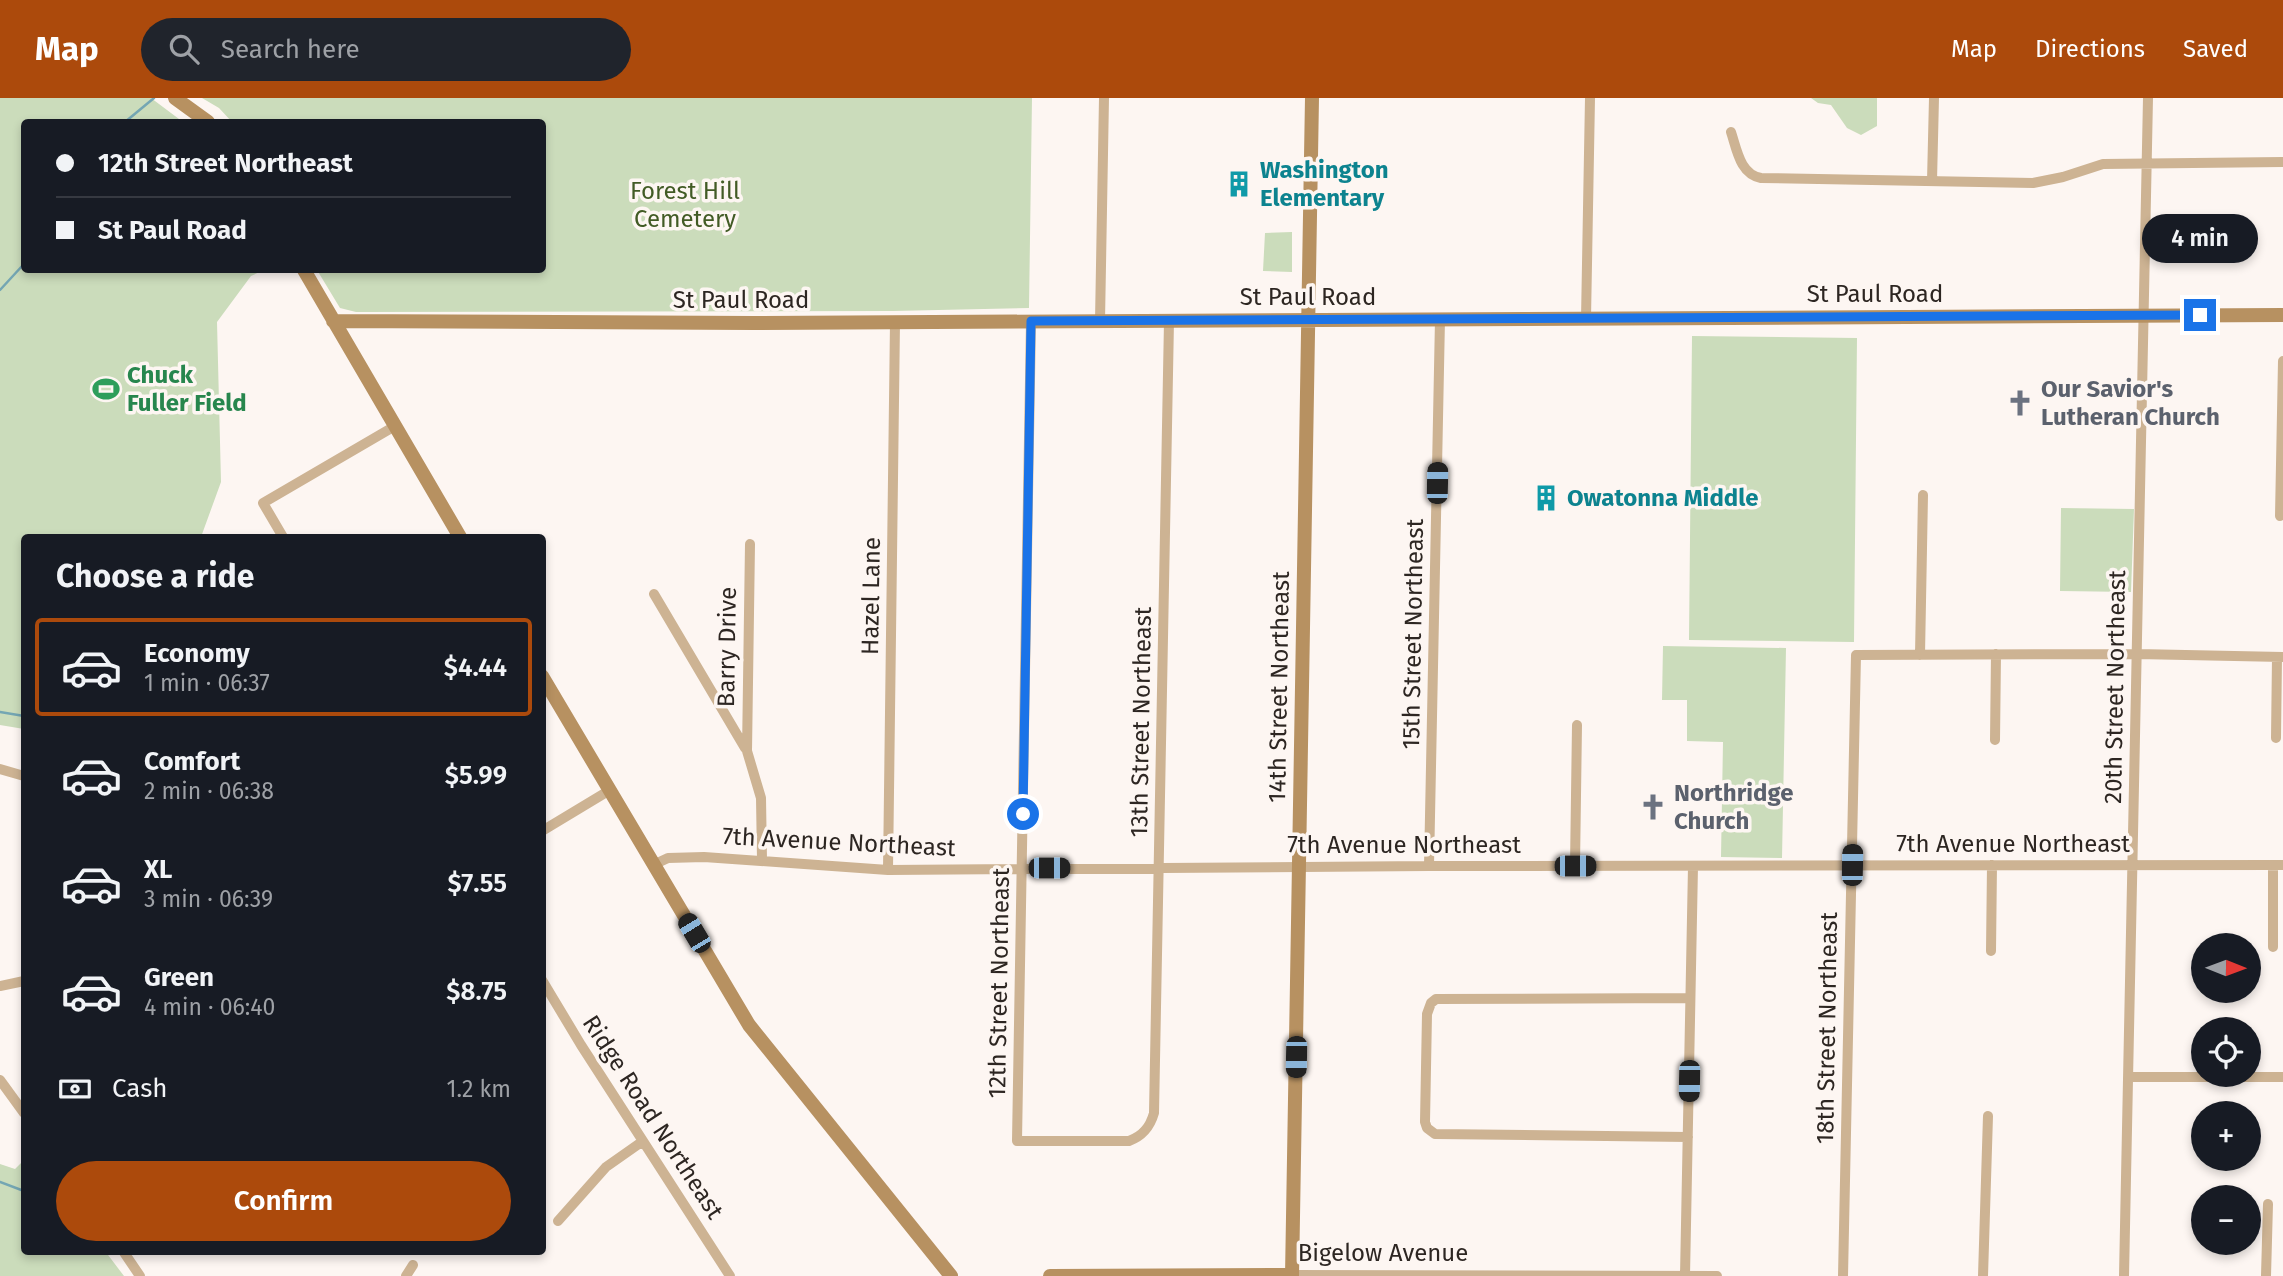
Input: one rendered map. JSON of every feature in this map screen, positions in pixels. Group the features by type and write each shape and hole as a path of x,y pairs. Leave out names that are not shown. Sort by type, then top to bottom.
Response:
{"street":[{"path":"1100,321 1104,98"},
{"name":"14th Street Northeast","path":"1292,1275 1312,98"},
{"path":"1586,319 1590,98"},
{"path":"1932,181 1934,98"},
{"name":"20th Street Northeast","path":"2124,1276 2148,98"},
{"path":"178,100 204,119"},
{"path":"1731,132 1743,167 1754,177 2034,183 2103,164 2283,162"},
{"path":"306,273 458,534"},
{"name":"St Paul Road","path":"333,321 895,322 2283,315"},
{"name":"15th Street Northeast","path":"1429,866 1440,319"},
{"name":"12th Street Northeast","path":"1017,1141 1031,321"},
{"name":"13th Street Northeast","path":"1017,1141 1129,1141 1142,1134 1151,1124 1154,1113 1169,321"},
{"name":"Hazel Lane","path":"888,870 895,322"},
{"path":"2280,516 2283,361"},
{"path":"281,534 263,503 395,426"},
{"path":"1923,495 1920,655 2137,654 2280,657 2276,738"},
{"name":"Barry Drive","path":"747,751 750,544"},
{"name":"Barry Drive","path":"654,594 747,751 761,797 762,860"},
{"path":"1995,740 1996,654"},
{"name":"18th Street Northeast","path":"1843,1276 1856,655 1920,655"},
{"path":"546,683 749,1025 951,1276"},
{"path":"1575,866 1577,725"},
{"path":"0,769 21,775"},
{"path":"546,829 610,790"},
{"name":"7th Avenue Northeast","path":"653,865 668,859 704,857 888,870 2278,865"},
{"path":"1990,951 1992,865"},
{"path":"2273,947 2278,865"},
{"path":"1685,1276 1693,866"},
{"path":"0,986 21,982"},
{"name":"Ridge Road Northeast","path":"546,987 730,1276"},
{"path":"1688,1137 1440,1136 1430,1131 1425,1122 1427,1014 1431,1003 1436,999 1690,998"},
{"path":"2128,1077 2283,1077"},
{"path":"0,1080 21,1109"},
{"path":"1983,1276 1988,1116"},
{"path":"558,1221 606,1167 643,1141"},
{"path":"2266,1276 2268,1204"},
{"path":"126,1255 140,1276"},
{"path":"406,1276 414,1265"},
{"name":"Bigelow Avenue","path":"1050,1276 1717,1276"}],"green space":[{"path":"0,98 151,98 179,119 21,119 21,273 258,273 251,276 217,322 221,482 202,534 21,534 21,728 0,725"},
{"name":"Forest Hill Cemetery","path":"202,98 1032,98 1029,308 893,311 356,312 340,308 319,273 546,273 546,119 229,119 219,108"},
{"path":"1811,98 1877,98 1877,126 1861,135 1847,128 1831,105 1818,103"},
{"path":"1292,232 1292,272 1263,271 1265,233"},
{"path":"1692,336 1857,338 1854,642 1689,640"},
{"path":"2061,508 2134,509 2131,592 2060,591"},
{"path":"1663,646 1786,648 1782,858 1721,857 1723,742 1687,741 1687,700 1662,700"},
{"path":"21,1163 21,1255 108,1255 124,1276 0,1276 0,1164 15,1169"}],"waterway":[{"path":"129,119 154,98"},
{"path":"0,290 21,267"},
{"path":"0,712 21,716"},
{"path":"0,1182 21,1190"}],"place":[{"name":"Washington Elementary","path":"1239,184"},
{"name":"Chuck Fuller Field","path":"106,389"},
{"name":"Our Savior's Lutheran Church","path":"2020,403"},
{"name":"Owatonna Middle","path":"1546,498"},
{"name":"Northridge Church","path":"1653,807"}],"route":[{"path":"1023,814 1031,321 2200,315"}]}
